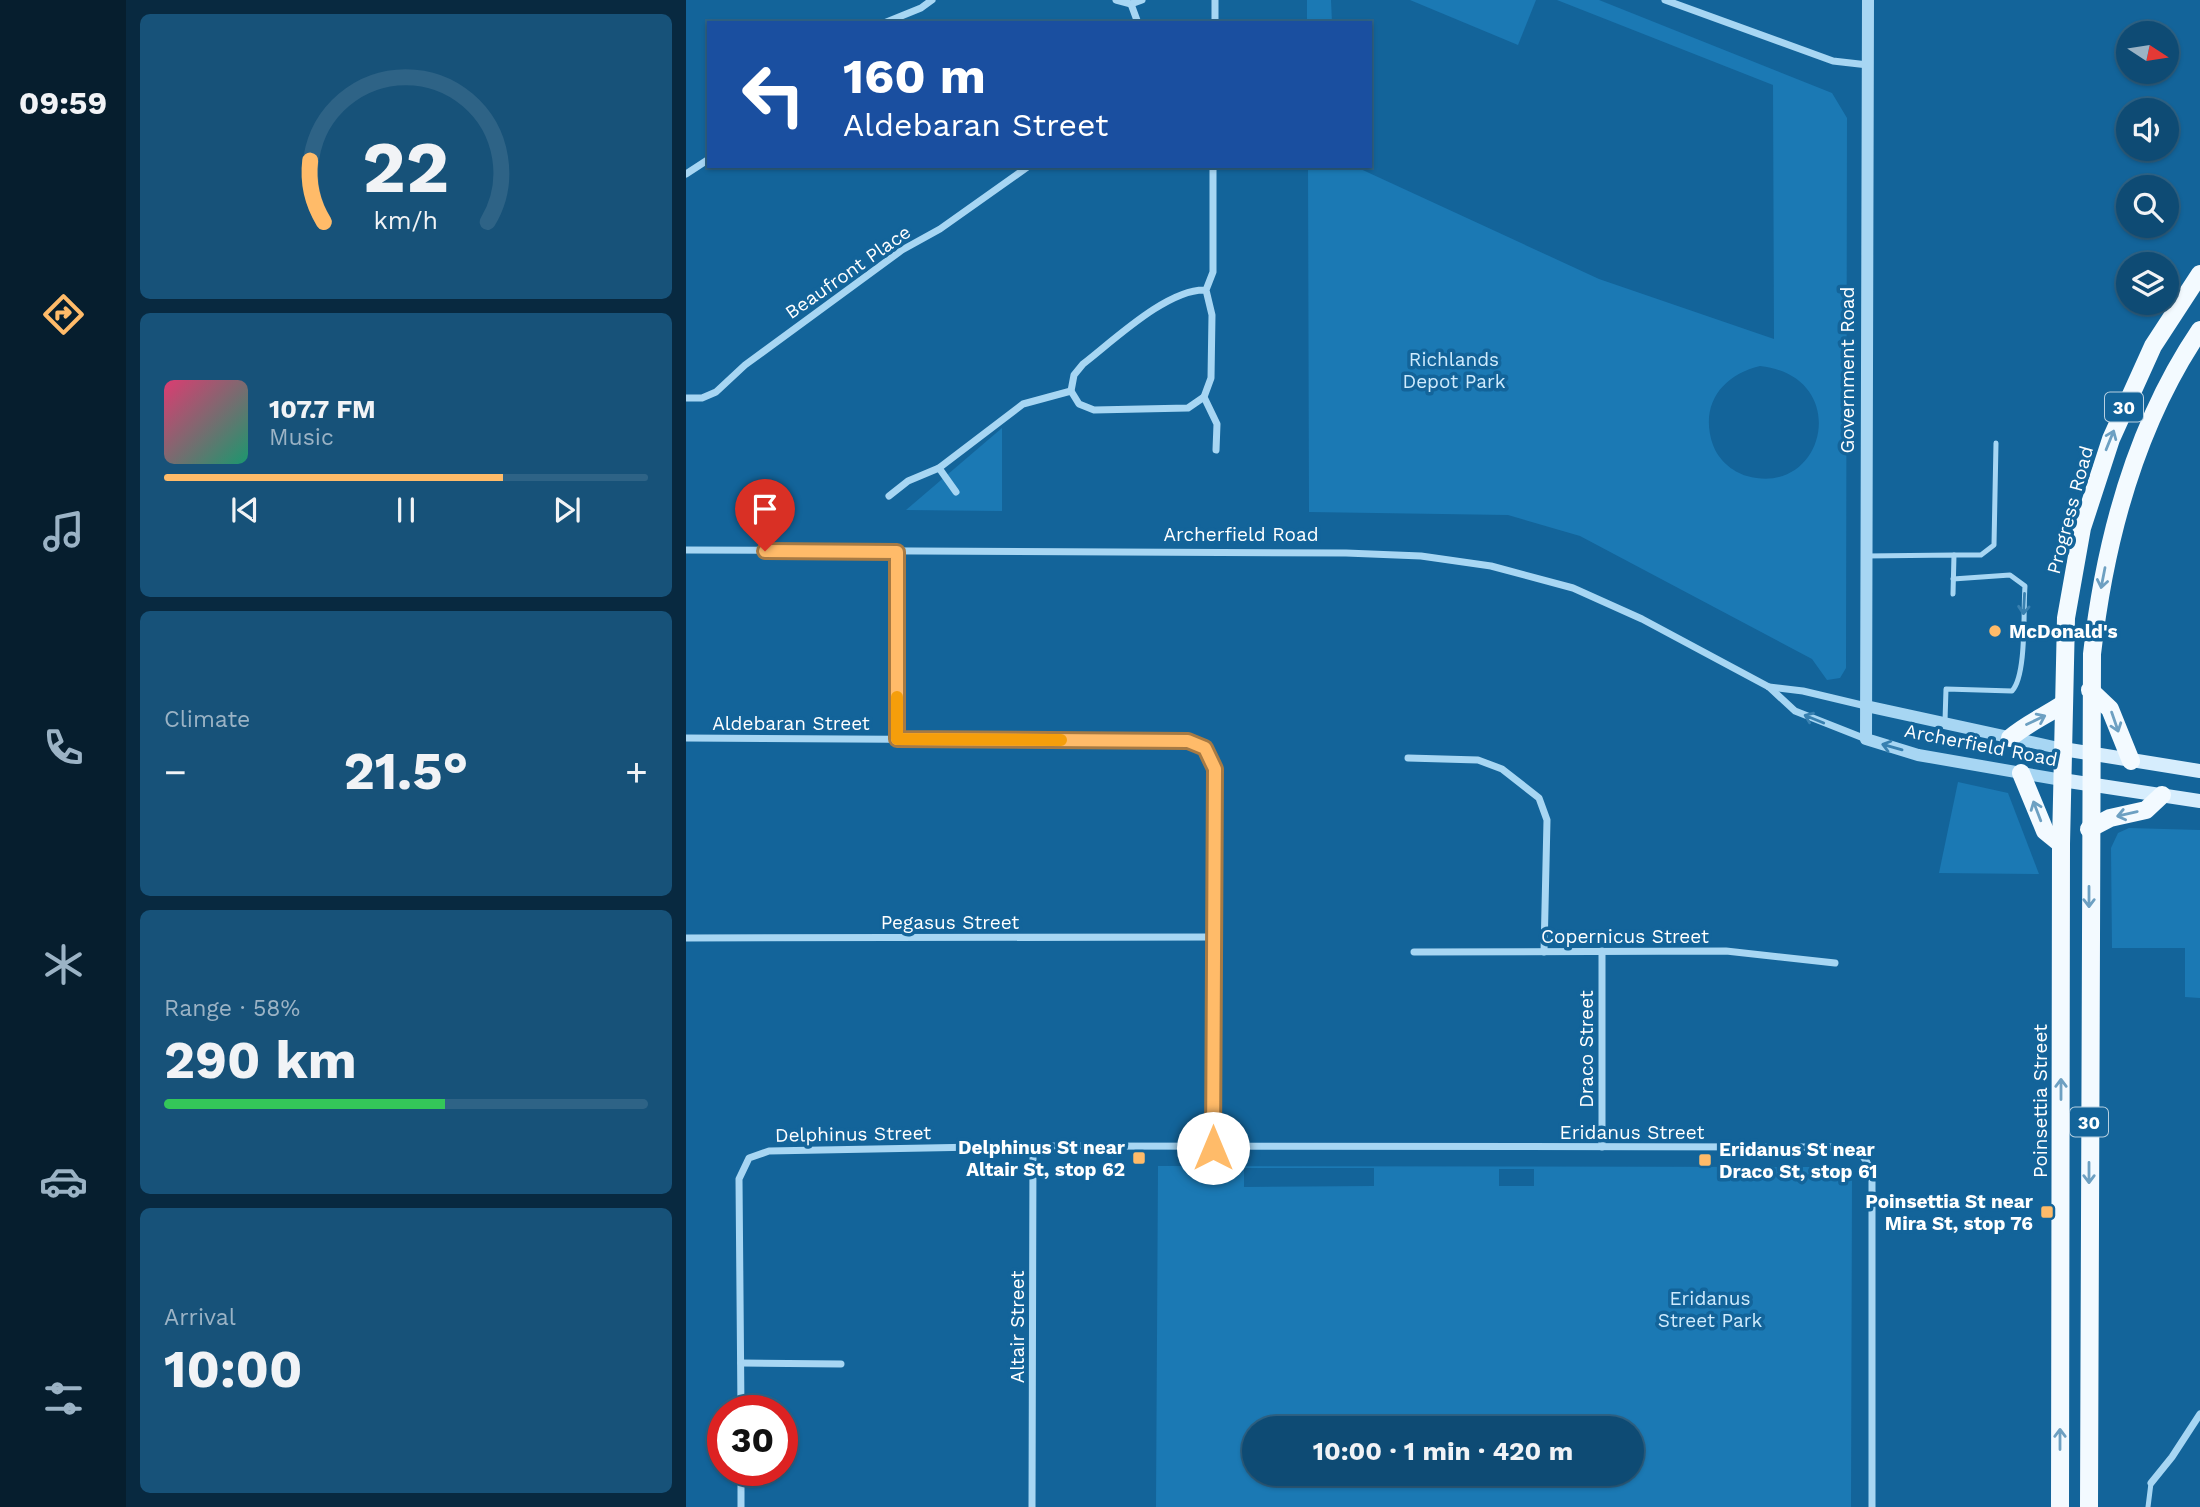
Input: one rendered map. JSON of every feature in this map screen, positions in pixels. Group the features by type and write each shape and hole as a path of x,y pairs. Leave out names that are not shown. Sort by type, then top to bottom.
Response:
{"main road":[{"name":"Progress Road","path":"2062,780 2066,618 2076,552 2094,488 2131,390 2160,335 2200,274"},
{"name":"30","path":"2089,1507 2090,690 2100,592 2124,490 2158,404 2200,330"},
{"path":"2090,690 2110,709 2131,761"},
{"path":"2010,738 2027,723 2044,717 2063,704"},
{"name":"Archerfield Road","path":"2063,749 2200,771"},
{"path":"2021,773 2045,831 2061,844"},
{"name":"Archerfield Road","path":"2062,780 2200,801"},
{"name":"Poinsettia Street","path":"2060,1507 2062,780"},
{"path":"2089,829 2110,818 2146,810 2162,795"}],"street":[{"path":"888,21 932,0"},
{"path":"1116,0 1130,4 1142,0"},
{"path":"1215,0 1215,21"},
{"path":"1665,0 1833,61 1868,65"},
{"name":"Government Road","path":"1866,739 1868,0"},
{"path":"1130,4 1137,21"},
{"path":"686,174 707,160"},
{"name":"Beaufront Place","path":"686,398 702,398 716,392 746,365 902,250 940,229 1026,168"},
{"path":"1206,290 1192,289 1174,297 1083,364 1074,375 1071,391 1079,404 1094,410 1188,408 1205,397 1211,378 1212,315 1206,290 1213,272 1213,168"},
{"path":"889,496 908,481 939,468 1023,404 1071,391"},
{"path":"1205,397 1217,424 1216,450"},
{"path":"939,468 956,492"},
{"name":"Archerfield Road","path":"686,550 1346,553 1421,556 1491,566 1540,578 1608,603 1769,687 1795,711 1866,739 1918,755 2062,780"},
{"path":"897,552 897,739"},
{"name":"Archerfield Road","path":"1769,687 1803,691 2063,749"},
{"name":"Aldebaran Street","path":"686,738 1188,741 1205,748 1215,769 1213,1148"},
{"path":"1408,758 1478,760 1502,768 1539,798 1547,820 1544,952"},
{"name":"Pegasus Street","path":"686,938 1214,937"},
{"name":"Draco Street","path":"1602,951 1602,1147"},
{"name":"Copernicus Street","path":"1414,952 1726,951 1835,963"},
{"name":"Delphinus Street","path":"741,1395 739,1179 749,1158 769,1151 1033,1146 1213,1148"},
{"name":"Altair Street","path":"1032,1507 1033,1146"},
{"name":"Eridanus Street","path":"1213,1148 1842,1147 1860,1153 1866,1159 1872,1178 1872,1507"},
{"path":"741,1363 841,1364"},
{"path":"2151,1483 2200,1414"},
{"path":"741,1486 741,1507"}],"lane":[{"path":"1865,556 1981,555 1994,545 1996,443"},
{"path":"1954,555 1954,594"},
{"path":"1945,724 1946,689 2012,691 2018,685 2021,665 2025,586 2010,575 1953,579"},
{"path":"2148,1507 2151,1483"}],"green space":[{"path":"1307,0 1331,0 1332,21 1307,21"},
{"path":"1410,0 1536,0 1518,45"},
{"name":"Richlands Depot Park","path":"1557,0 1599,0 1832,93 1847,118 1846,668 1840,678 1827,680 1812,659 1580,536 1508,515 1309,512 1308,168 1358,168 1599,279 1774,339 1773,85","holes":["1760,366 1789,374 1808,390 1818,411 1818,433 1810,453 1795,470 1774,478 1747,476 1722,460 1713,445 1709,417 1717,394 1725,384 1746,370"]},
{"path":"1002,428 1002,511 906,510"},
{"path":"1958,782 2008,793 2039,874 1939,873"},
{"path":"2129,828 2200,830 2200,998 2185,997 2185,948 2112,948 2111,848 2118,833"},
{"name":"Eridanus Street Park","path":"1158,1166 1833,1167 1852,1181 1851,1507 1156,1507","holes":["1244,1168 1374,1168 1374,1186 1244,1187","1499,1169 1534,1169 1534,1186 1499,1186"]}],"slow traffic":[{"path":"897,697 897,739 1061,740"}],"place":[{"name":"McDonald's","path":"1995,631"},
{"name":"Delphinus St near Altair St, stop 62","path":"1139,1158"},
{"name":"Eridanus St near Draco St, stop 61","path":"1705,1160"},
{"name":"Poinsettia St near Mira St, stop 76","path":"2047,1212"}],"route":[{"path":"765,551 897,552 897,739 1188,741 1205,748 1215,769 1213,1148"}]}
